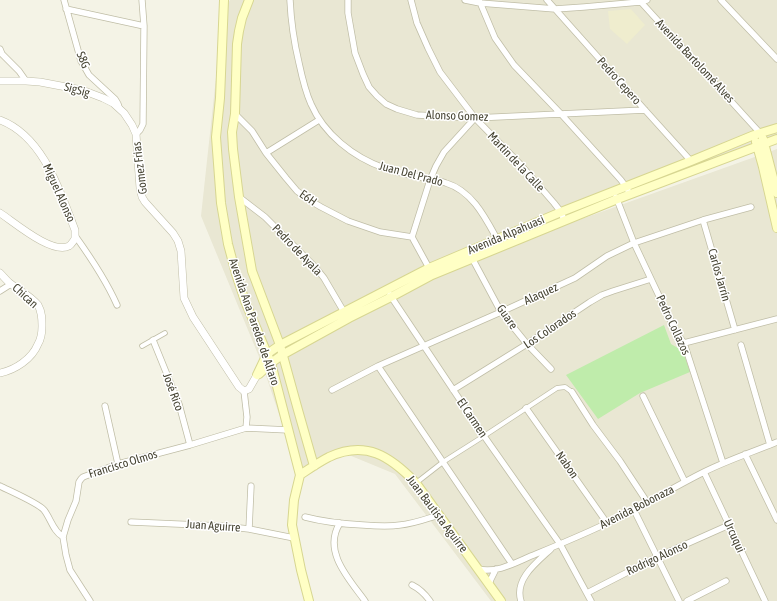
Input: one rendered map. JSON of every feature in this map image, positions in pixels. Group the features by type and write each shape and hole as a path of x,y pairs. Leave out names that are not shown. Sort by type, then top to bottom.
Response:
{"main road":[{"name":"Avenida Ana Paredes de Alfaro","path":"224,0 220,98 216,137 221,203 228,244 236,274 245,301 271,363 300,475"},
{"name":"Avenida Ana Paredes de Alfaro","path":"249,0 242,18 237,44 235,114 232,132 232,149 252,271 280,345 314,466"},
{"name":"Avenida Alpahuasi","path":"628,191 691,161 757,134 777,128"},
{"name":"Avenida Bartolomé Alves","path":"757,134 775,180 777,193"},
{"name":"Avenida Alpahuasi","path":"257,375 282,355 349,318 429,268 497,239 563,216 615,195 777,139"},
{"name":"Avenida Bartolomé Alves","path":"761,145 777,228"},
{"name":"Avenida Alpahuasi","path":"257,375 267,354 280,345 344,312 472,258 563,216"},
{"name":"Juan Bautista Aguirre","path":"300,475 327,458 341,452 357,450 367,451 391,460 416,483 501,601"},
{"path":"300,475 292,525 309,601"}],"street":[{"name":"S8G","path":"64,0 81,61 89,75 115,99 120,109"},
{"name":"Gomez Frias","path":"142,0 144,26 143,124 136,134 142,197 178,241 181,251 184,298 193,317 239,387 244,391"},
{"name":"Juan Del Prado","path":"290,0 296,51 304,85 310,104 319,120 327,130 347,149 383,168 406,175 446,183 461,190 469,196 497,239"},
{"name":"Alonso Gomez","path":"348,0 348,13 355,53 369,86 377,96 392,106 407,112 475,118 644,110"},
{"name":"Martin de la Calle","path":"411,0 417,23 440,72 475,118 520,164 563,216"},
{"path":"465,0 555,9 647,0"},
{"name":"Pedro Cepero","path":"547,0 691,161"},
{"path":"721,0 777,59"},
{"name":"Avenida Bartolomé Alves","path":"639,1 751,123 757,134"},
{"path":"479,2 495,38 514,65 621,180 628,191"},
{"path":"66,8 144,26"},
{"path":"0,49 2,54 26,81"},
{"name":"SigSig","path":"0,81 40,82 82,90 103,98 113,103 127,116 136,134"},
{"name":"E6H","path":"235,114 252,131 266,153 297,191 321,207 348,221 380,232 412,237"},
{"path":"429,268 412,237 430,180 444,152 475,118"},
{"name":"Miguel Alonso","path":"0,120 12,126 24,135 34,145 42,157 54,177 75,230 75,238"},
{"path":"266,153 319,120"},
{"name":"Pedro Collazos","path":"615,195 634,244 677,334 684,343 723,463"},
{"name":"Pedro de Ayala","path":"239,197 265,217 320,273 344,312"},
{"name":"Alaquez","path":"332,390 378,366 576,278 607,256 634,244 703,220 751,207"},
{"path":"0,213 37,238 52,246 61,248 71,245 75,238 98,269 109,288 115,305"},
{"name":"Carlos Jarrín","path":"703,220 735,330"},
{"name":"Guare","path":"472,258 501,312 527,344 551,369"},
{"name":"Chican","path":"0,273 11,284 26,294 38,306 42,315 42,332 38,344 31,355 16,367 9,371 0,373"},
{"name":"Los Colorados","path":"453,390 602,295 613,290 651,279"},
{"path":"0,291 11,284"},
{"name":"El Carmen","path":"388,293 484,436 560,544 591,601"},
{"path":"684,343 777,319"},
{"path":"142,346 165,333"},
{"name":"José Rico","path":"153,340 179,404 190,445"},
{"path":"741,345 770,445"},
{"path":"378,366 512,564"},
{"name":"Avenida Alpahuasi","path":"244,391 249,389 257,375"},
{"path":"416,483 444,462 556,388 565,387 572,392 593,425 647,502"},
{"path":"244,391 247,417 246,428 288,430"},
{"path":"643,396 685,482"},
{"path":"105,406 118,464"},
{"name":"Nabon","path":"526,408 607,523"},
{"name":"Francisco Olmos","path":"90,601 70,570 63,537 76,501 80,479 118,464 190,445 246,428"},
{"name":"Avenida Bobonaza","path":"478,569 496,569 553,547 634,510 723,463 777,442"},
{"path":"744,454 777,520"},
{"name":"Urcuqui","path":"704,472 765,601"},
{"path":"0,486 43,509 55,531 63,537"},
{"path":"249,529 251,486"},
{"path":"634,510 679,601"},
{"path":"305,517 328,522 375,526 413,523 439,515"},
{"name":"Juan Aguirre","path":"131,522 222,526 249,529 294,538"},
{"path":"340,523 334,541 335,554 345,573 365,601"},
{"name":"Rodrigo Alonso","path":"587,593 657,557 729,525"},
{"path":"520,601 519,591 524,578 532,567 553,547"},
{"path":"489,584 490,579 496,569"},
{"path":"687,601 726,581"},
{"path":"412,585 423,592 430,601"}],"shaded area":[{"path":"230,0 777,0 777,143 467,260 777,149 777,601 491,601 395,474 344,453 299,473 262,364 201,216 223,13"},
{"path":"631,9 645,25 627,44 610,29 608,11"}],"green space":[{"path":"664,325 671,344 683,351 690,372 640,393 598,419 566,375"}]}
